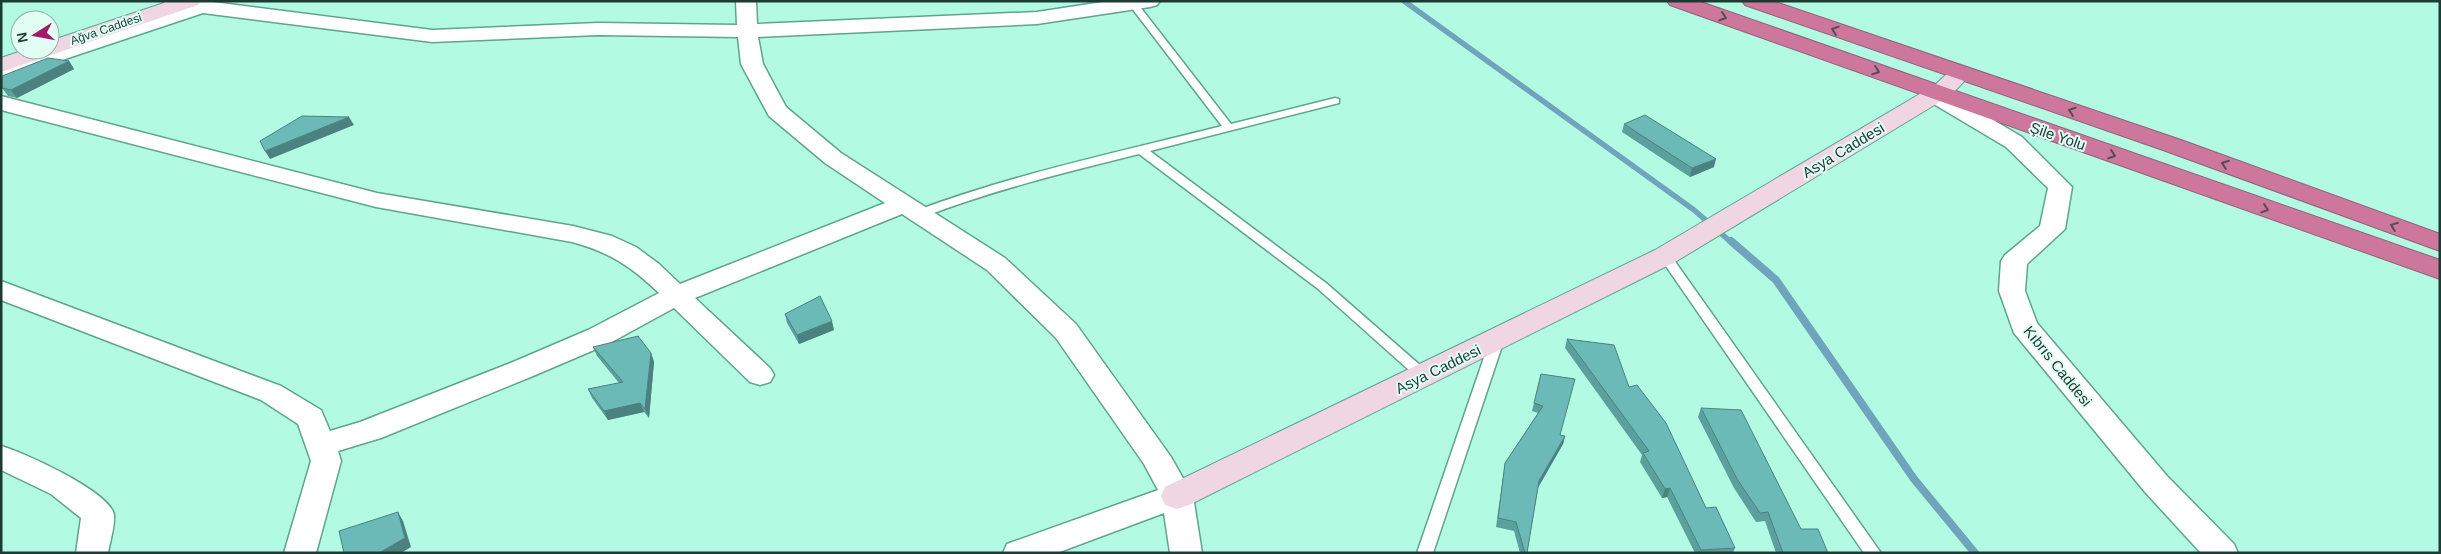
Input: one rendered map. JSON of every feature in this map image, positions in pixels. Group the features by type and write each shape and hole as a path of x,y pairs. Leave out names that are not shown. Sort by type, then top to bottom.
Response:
{"highway":[{"name":"Şile Yolu","path":"1677,1 1936,94 2440,270"},
{"name":"Şile Yolu","path":"1752,1 2181,148 2440,244"}],"street":[{"path":"746,1 747,31 752,64 777,111 834,158 996,264 1066,330 1156,457 1177,496 1186,553"},
{"path":"1,78 186,3 432,36 598,29 747,31 1037,18 1142,3"},
{"name":"Ağva Caddesi","path":"60,45 186,3"},
{"path":"1,65 16,60"},
{"name":"Asya Caddesi","path":"1177,496 1665,256 1936,94 1961,73"},
{"name":"Kıbrıs Caddesi","path":"1936,94 2014,142 2060,187 2052,229 2014,261 2012,291 2024,326 2156,484 2222,553"},
{"path":"1,103 376,200 573,234 603,242 627,253 650,270 675,296 760,375"},
{"path":"320,445 370,430 523,369 598,337 675,296 912,209"},
{"path":"1,290 271,393 312,418 326,461 300,553"},
{"path":"1,457 62,486 98,514 92,553"},
{"path":"1019,553 1177,496"}],"lane":[{"path":"1142,3 1229,128"},
{"path":"912,209 1335,101"},
{"path":"1141,150 1312,276 1361,317 1424,376"},
{"path":"1665,256 1873,553"},
{"path":"1425,553 1497,340"}],"building":[{"path":"43,60 69,61 11,90 2,88 2,76"},
{"path":"1645,115 1716,159 1692,168 1624,124"},
{"path":"302,116 349,117 265,151 260,141"},
{"path":"820,296 832,321 797,335 785,314"},
{"path":"638,336 651,353 645,409 640,403 604,411 588,389 623,382 593,347"},
{"path":"1567,339 1614,345 1629,387 1637,385 1666,423 1706,508 1716,507 1735,548 1701,550 1670,488 1665,489 1643,453 1649,451"},
{"path":"1541,374 1575,379 1560,435 1565,436 1539,481 1527,553 1525,553 1516,522 1498,518 1505,463 1543,406 1534,403"},
{"path":"1701,408 1741,410 1801,529 1818,529 1828,553 1783,553 1768,512 1760,513 1737,479"},
{"path":"398,512 405,538 379,553 344,553 339,531"}],"waterway":[{"path":"1404,1 1694,210 1732,243"},
{"path":"1731,241 1776,280 1914,479 1975,553"}]}
